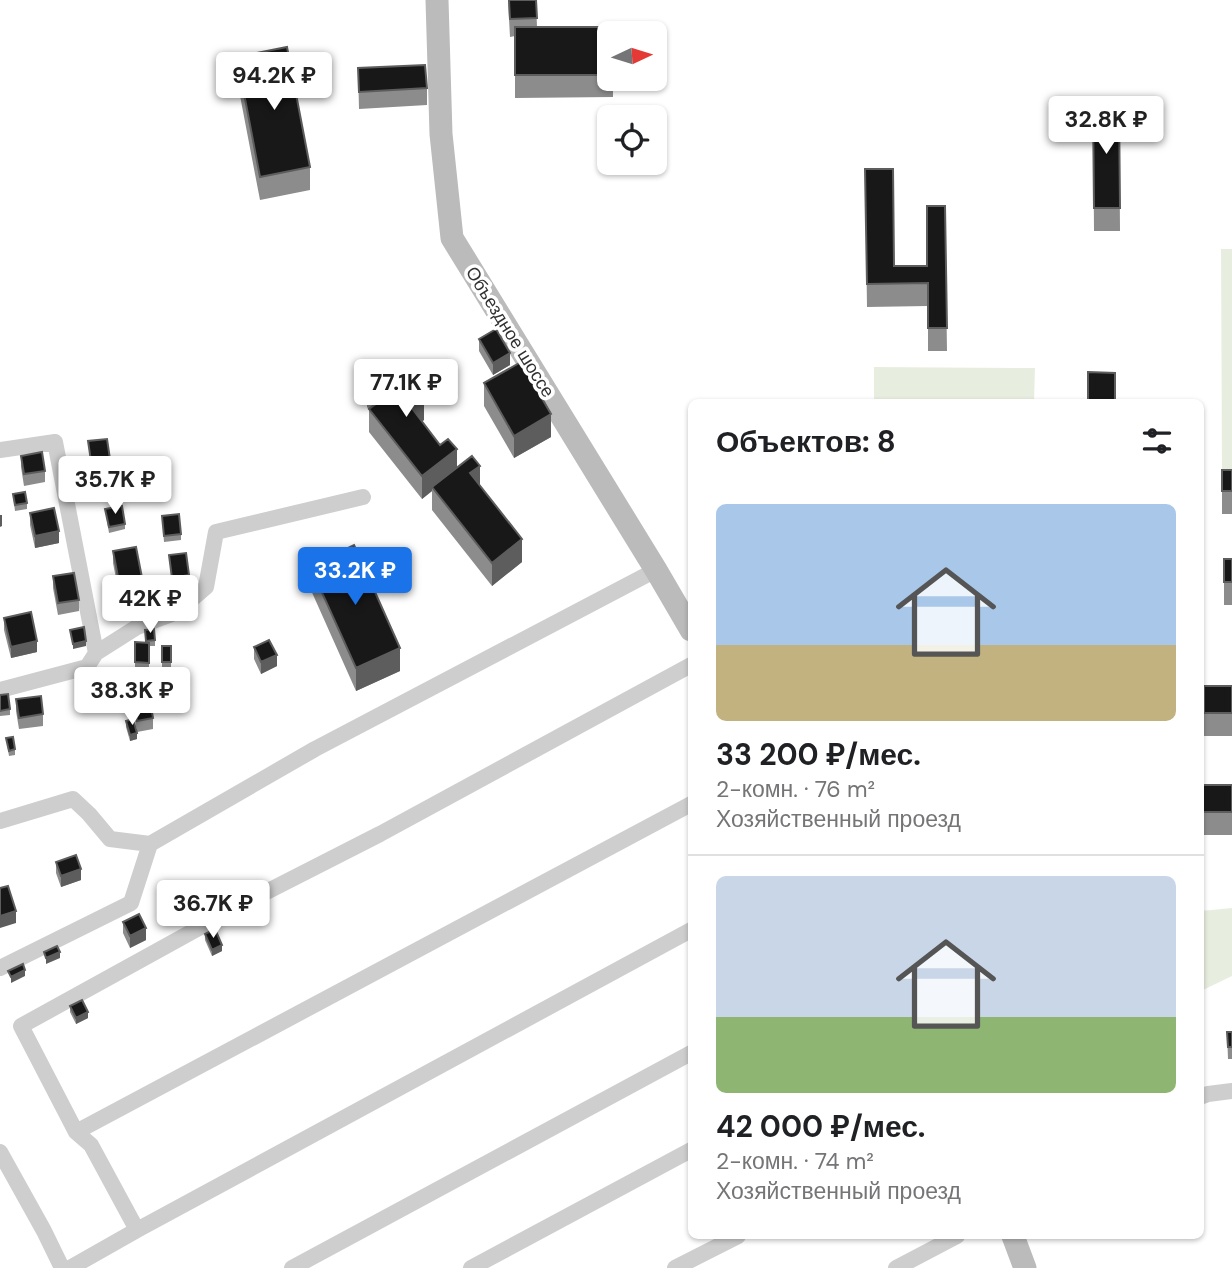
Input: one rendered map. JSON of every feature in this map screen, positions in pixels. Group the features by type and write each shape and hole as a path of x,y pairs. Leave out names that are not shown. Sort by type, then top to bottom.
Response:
{"main road":[{"name":"Объездное шоссе","path":"437,0 441,134 452,238 688,625"},
{"path":"1014,1239 1026,1268"}],"street":[{"path":"0,450 55,442 96,653"},
{"path":"0,690 87,667 96,653 137,627 177,612 206,587 216,532 363,496"},
{"path":"0,821 73,799 110,839 149,844 315,749 656,570"},
{"path":"137,1230 91,1144 76,1132 22,1026 235,908 380,834 688,667"},
{"path":"76,1132 688,806"},
{"path":"0,968 131,902 149,844"},
{"path":"70,1268 688,932"},
{"path":"292,1268 688,1055"},
{"path":"1204,1096 1232,1091"},
{"path":"0,1152 62,1268"},
{"path":"471,1268 688,1152"},
{"path":"675,1268 732,1239"},
{"path":"896,1268 951,1239"}],"green space":[{"path":"1221,249 1232,249 1232,472 1222,472"},
{"path":"874,367 1035,368 1034,399 874,399"},
{"path":"1232,908 1232,976 1204,990 1204,911"}],"building":[{"path":"509,0 536,0 537,18 510,19"},
{"path":"515,27 597,27 597,75 515,75"},
{"path":"287,47 310,167 260,177 237,57"},
{"path":"425,65 427,88 359,92 358,68"},
{"path":"1093,105 1119,105 1120,208 1094,208"},
{"path":"865,169 893,169 894,266 927,266 927,206 945,206 947,328 928,328 928,283 867,284"},
{"path":"496,329 510,353 493,363 479,339"},
{"path":"397,361 424,397 411,407 440,445 448,439 457,449 422,476 369,409 380,401 367,384"},
{"path":"521,362 551,414 514,436 484,383"},
{"path":"1088,372 1115,373 1115,399 1088,399"},
{"path":"107,439 110,459 91,461 88,441"},
{"path":"42,452 45,471 24,474 21,456"},
{"path":"472,456 480,466 470,473 522,539 492,563 432,487"},
{"path":"111,467 114,485 100,487 97,470"},
{"path":"1222,470 1232,470 1232,491 1222,491"},
{"path":"25,492 27,503 15,505 13,494"},
{"path":"122,506 125,524 109,527 105,509"},
{"path":"54,508 59,531 35,536 30,513"},
{"path":"179,514 181,534 164,536 162,516"},
{"path":"354,545 400,648 356,668 310,566"},
{"path":"136,547 146,598 123,603 113,551"},
{"path":"186,553 189,575 172,578 169,555"},
{"path":"1224,559 1232,559 1232,582 1224,582"},
{"path":"74,573 79,600 58,603 53,576"},
{"path":"31,612 37,641 11,647 4,618"},
{"path":"84,627 86,641 73,644 70,630"},
{"path":"154,629 155,640 146,641 145,630"},
{"path":"269,640 277,655 261,662 254,647"},
{"path":"135,642 149,643 149,663 135,662"},
{"path":"162,646 171,646 171,662 162,662"},
{"path":"1204,686 1232,686 1232,713 1204,713"},
{"path":"8,694 10,709 0,711 0,695"},
{"path":"149,695 153,718 137,721 133,698"},
{"path":"41,696 43,714 19,718 16,699"},
{"path":"133,719 137,733 130,735 126,721"},
{"path":"13,737 15,749 9,751 6,738"},
{"path":"1204,785 1232,785 1232,812 1204,812"},
{"path":"76,855 81,869 61,876 56,862"},
{"path":"8,886 16,911 0,916 0,888"},
{"path":"139,914 146,928 130,936 123,922"},
{"path":"215,929 222,945 212,950 205,934"},
{"path":"57,946 60,952 46,958 44,952"},
{"path":"23,964 25,970 11,977 8,971"},
{"path":"82,1000 88,1012 76,1018 70,1006"},
{"path":"1227,1032 1232,1032 1232,1047 1228,1047"}]}
